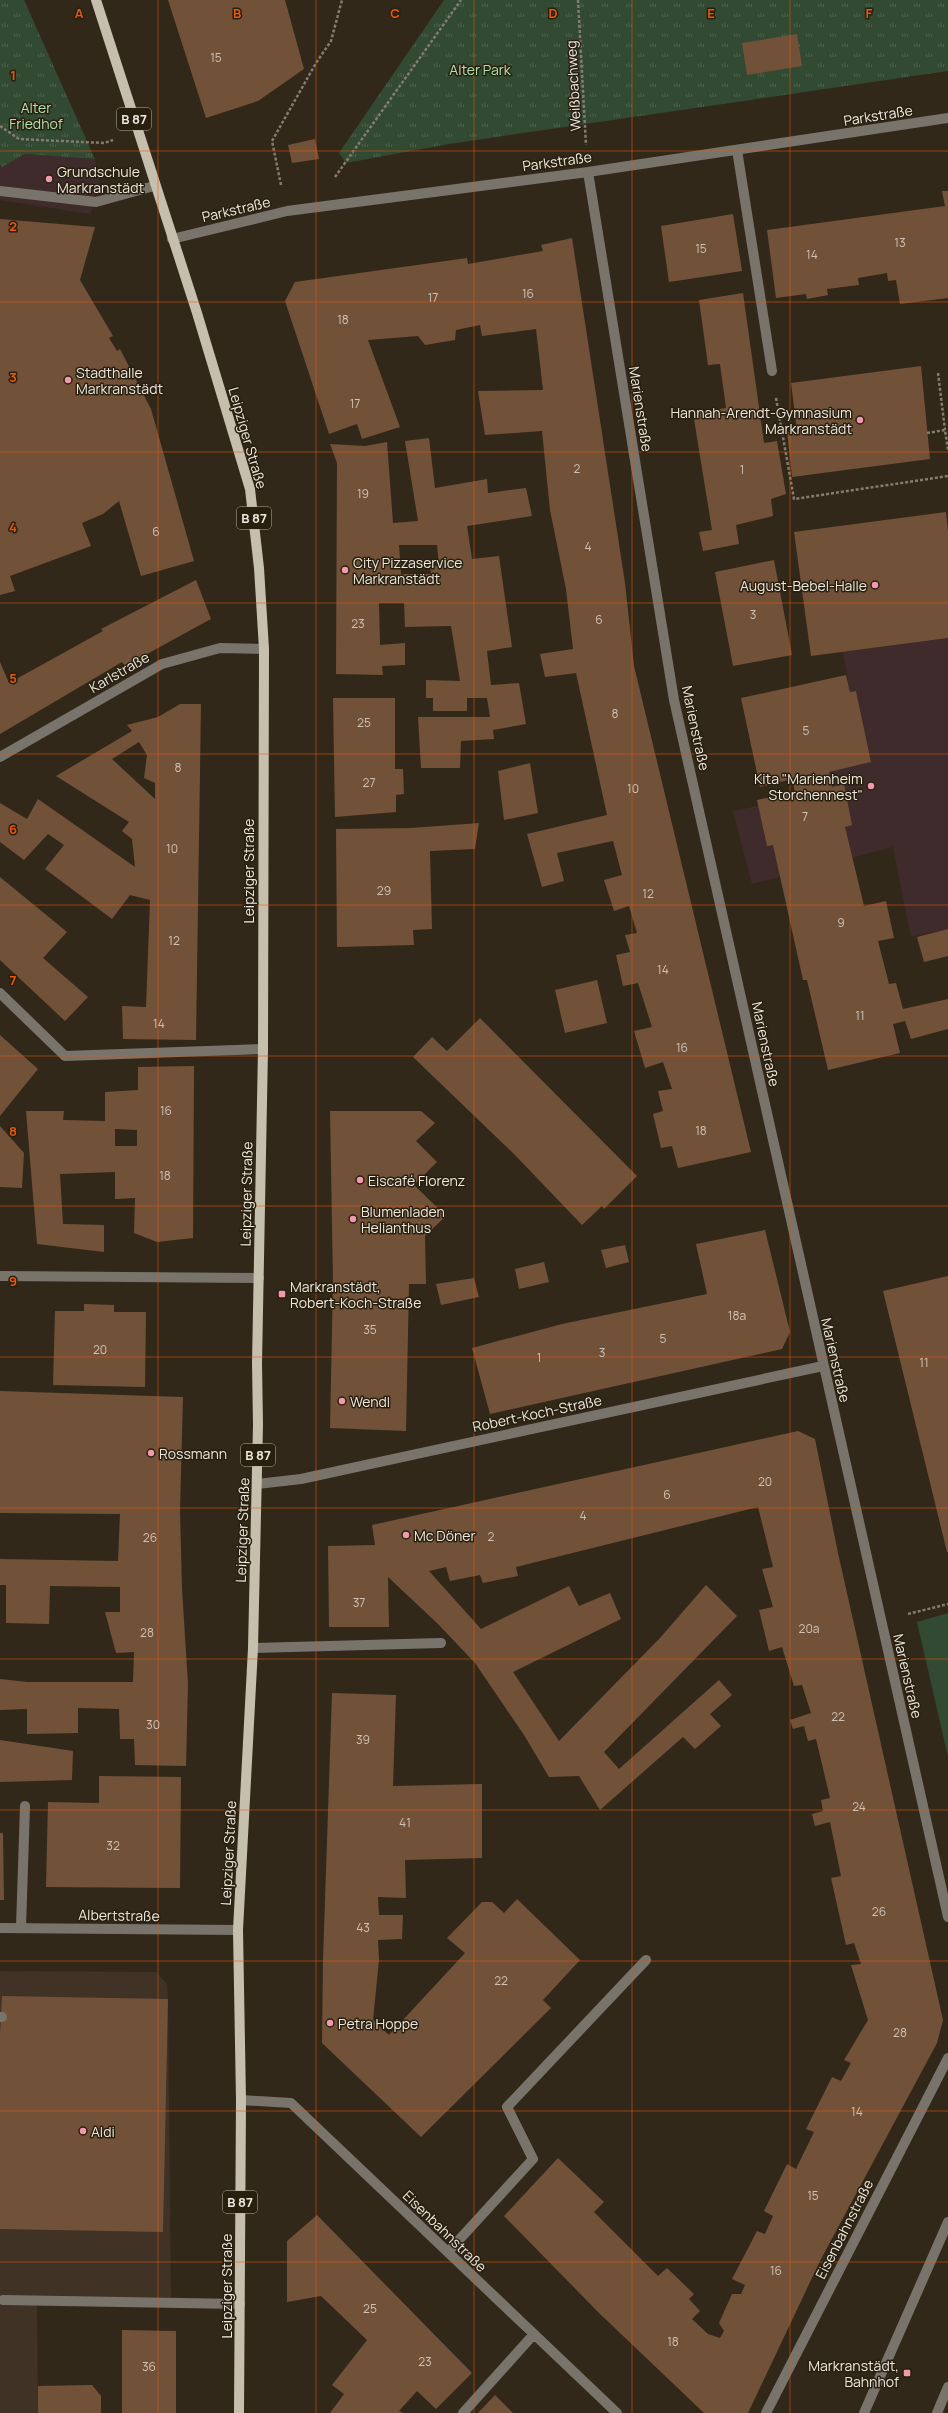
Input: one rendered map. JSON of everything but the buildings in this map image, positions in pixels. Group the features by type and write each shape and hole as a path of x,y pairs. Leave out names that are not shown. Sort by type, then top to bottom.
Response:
{"main road":[{"name":"Leipziger Straße","path":"96,0 250,489 259,568 264,649 263,1049 257,1484 253,1648 238,1930 240,2100 239,2413"}],"street":[{"name":"Parkstraße","path":"172,239 287,211 588,172 948,118"},
{"path":"737,150 772,371"},
{"name":"Marienstraße","path":"588,172 674,700 948,1917"},
{"path":"0,191 96,202 154,186"},
{"name":"Karlstraße","path":"0,757 162,664 220,648 264,649"},
{"path":"0,993 65,1056 263,1049"},
{"path":"0,1276 259,1278"},
{"name":"Robert-Koch-Straße","path":"257,1484 301,1479 823,1366"},
{"path":"253,1648 441,1643"},
{"path":"21,1927 25,1806"},
{"name":"Albertstraße","path":"0,1928 238,1930"},
{"path":"448,2252 533,2159 507,2107 646,1960"},
{"name":"Eisenbahnstraße","path":"766,2413 948,2058"},
{"name":"Eisenbahnstraße","path":"240,2100 291,2103 617,2413"},
{"path":"864,2413 948,2222"},
{"path":"4,2300 240,2304"},
{"path":"463,2413 534,2334"},
{"path":"937,2413 948,2387"}],"path":[{"path":"287,211 272,141 316,63 331,41 342,0"},
{"path":"314,207 461,0"},
{"name":"Weißbachweg","path":"578,0 588,172"},
{"path":"0,126 19,139 56,142 104,143 138,133"},
{"path":"772,371 794,500 948,476"},
{"path":"938,373 948,450"},
{"path":"927,433 945,430"},
{"path":"881,1621 948,1604"}],"shaded area":[{"name":"Grundschule Markranstädt","path":"25,154 95,159 101,191 90,214 0,200 0,165 2,167"},
{"name":"Kita \"Marienheim Storchennest\"","path":"948,638 948,929 911,937 893,847 752,884 733,811 758,806 757,800 795,792 792,779 871,762 856,691 850,692 843,652"},
{"name":"Aldi","path":"0,1971 156,1972 167,1984 171,2298 37,2297 38,2413 0,2413"}],"green space":[{"name":"Alter Friedhof","path":"0,0 24,0 95,159 25,154 2,167 0,165"},
{"name":"Alter Park","path":"444,0 948,0 948,71 449,144 346,163 339,153"},
{"path":"948,1613 948,1757 917,1622"}],"place":[{"name":"Grundschule Markranstädt","path":"49,179"},
{"name":"Stadthalle Markranstädt","path":"68,380"},
{"name":"Hannah-Arendt-Gymnasium Markranstädt","path":"860,420"},
{"name":"City Pizzaservice Markranstädt","path":"345,570"},
{"name":"August-Bebel-Halle","path":"875,585"},
{"name":"Kita \"Marienheim Storchennest\"","path":"871,786"},
{"name":"Eiscafé Florenz","path":"360,1180"},
{"name":"Blumenladen Helianthus","path":"353,1219"},
{"name":"Markranstädt, Robert-Koch-Straße","path":"282,1294"},
{"name":"Wendl","path":"342,1401"},
{"name":"Rossmann","path":"151,1453"},
{"name":"Mc Döner","path":"406,1535"},
{"name":"Petra Hoppe","path":"330,2023"},
{"name":"Aldi","path":"83,2131"},
{"name":"Markranstädt, Bahnhof","path":"907,2373"}]}
